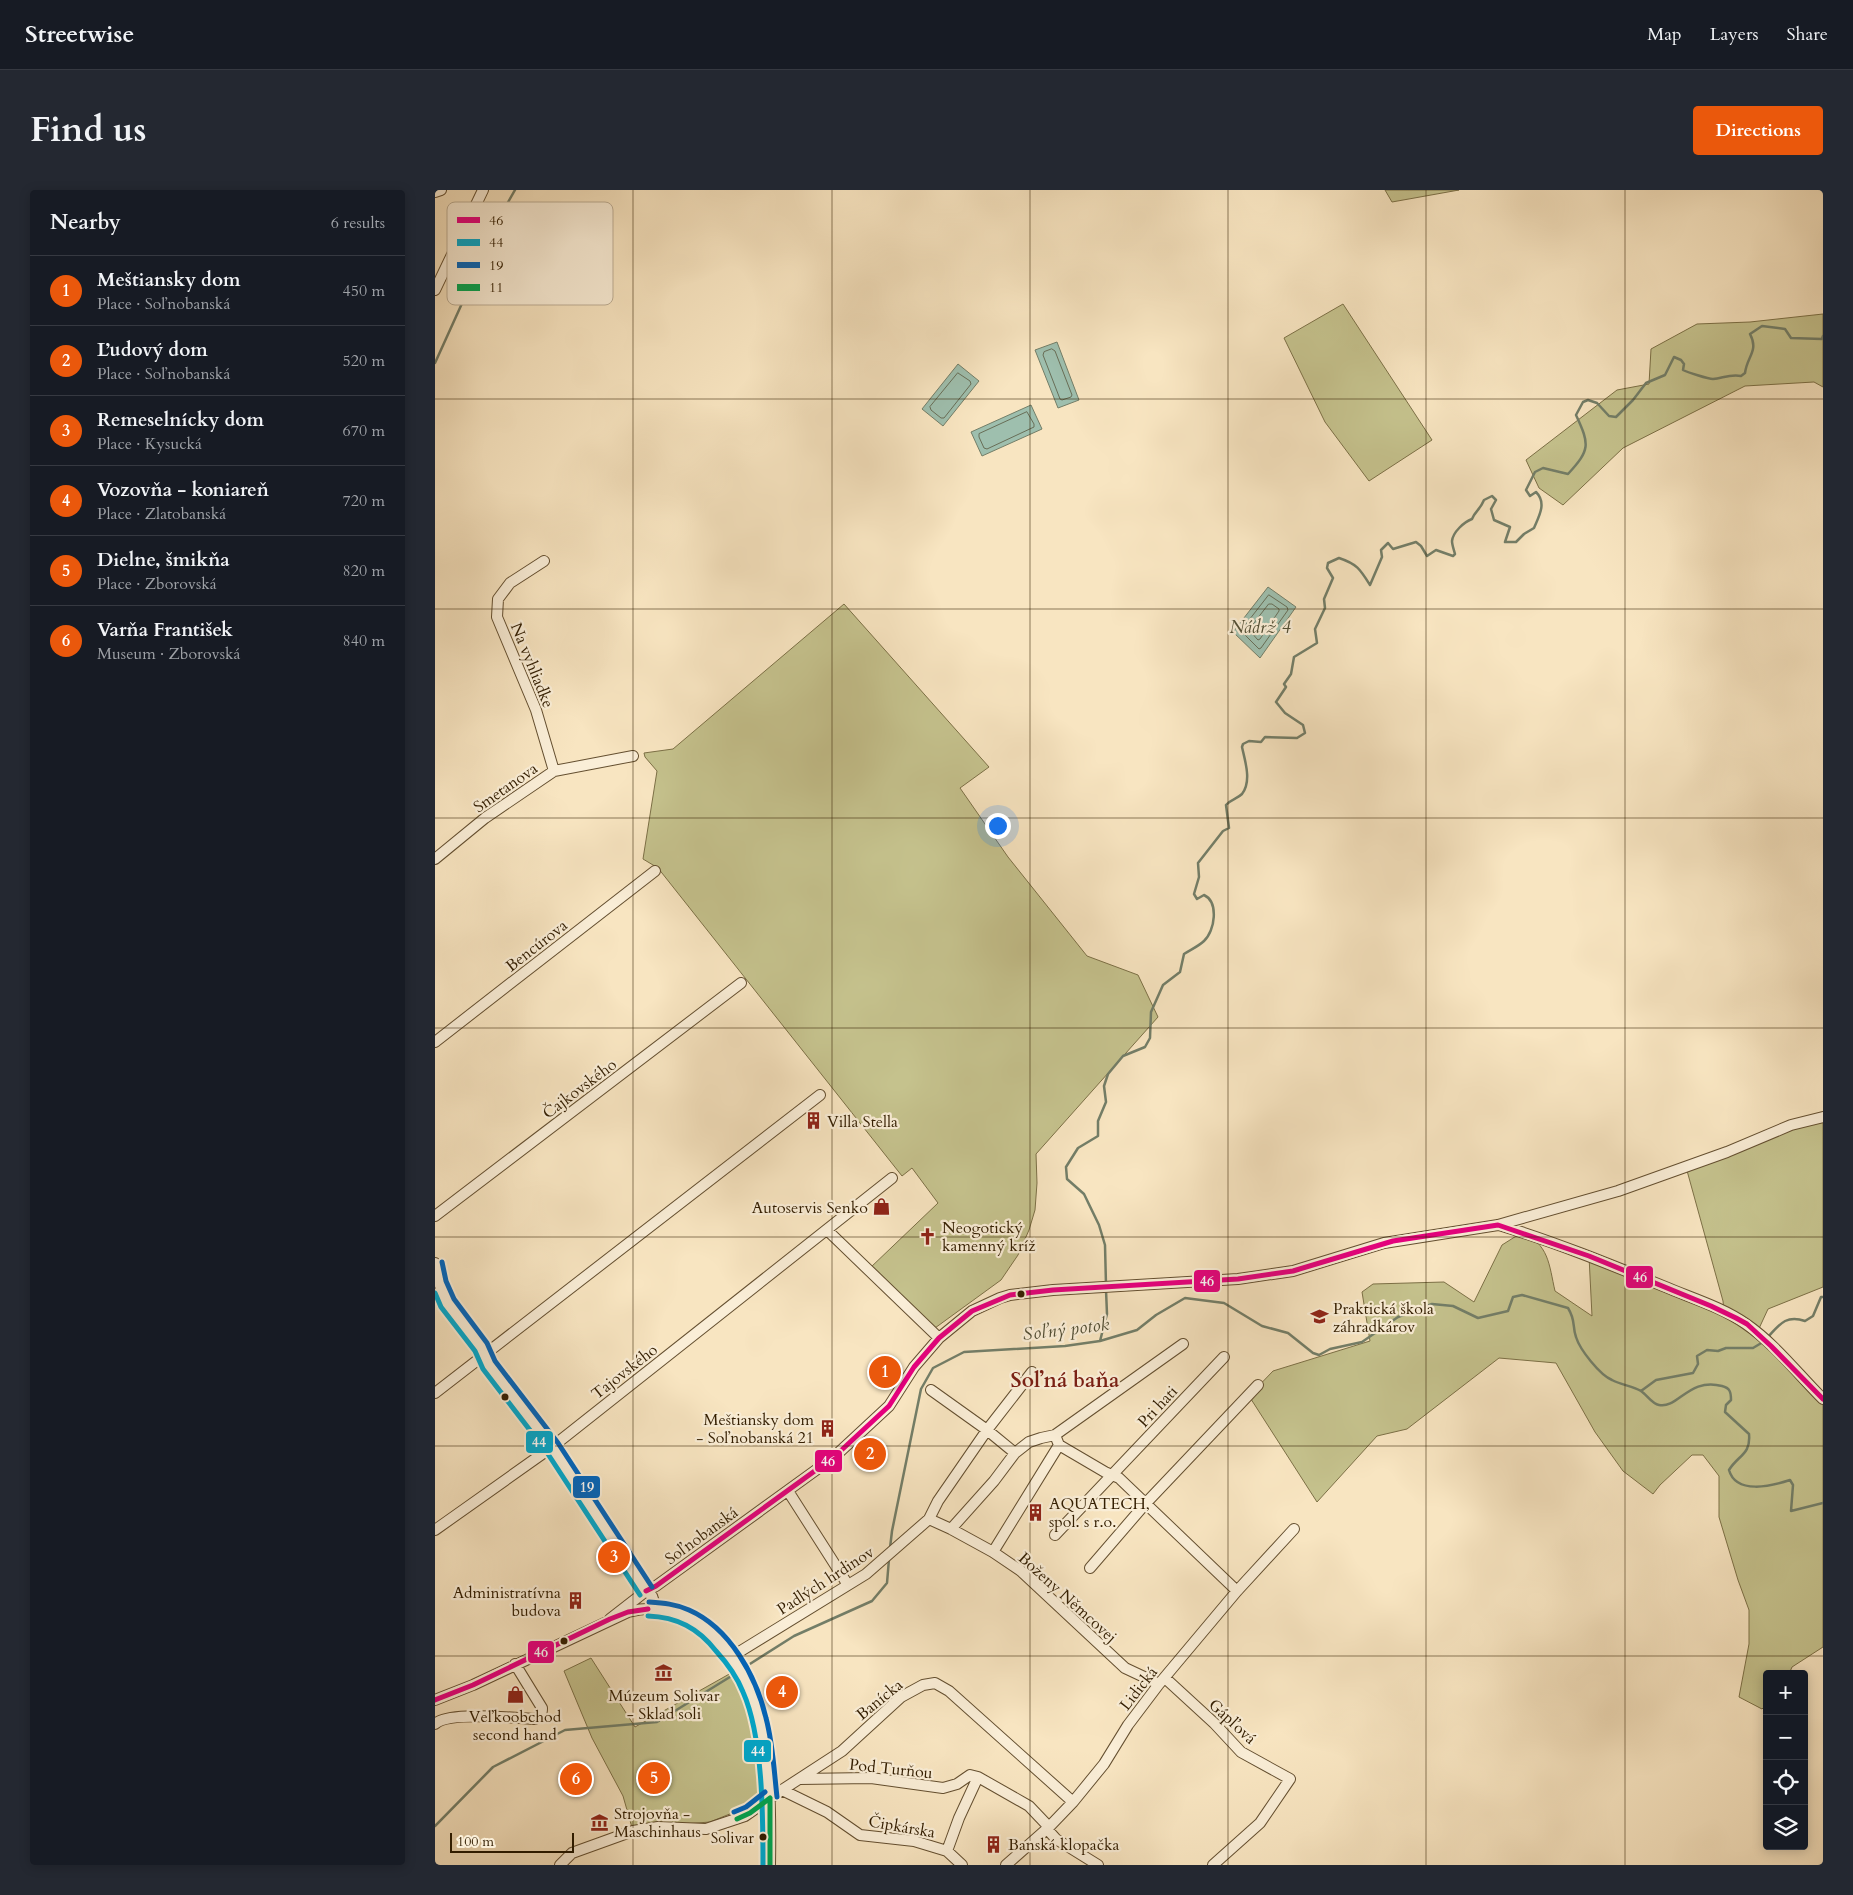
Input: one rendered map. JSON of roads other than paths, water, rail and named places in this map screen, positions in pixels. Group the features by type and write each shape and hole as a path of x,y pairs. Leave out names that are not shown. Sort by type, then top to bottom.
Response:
{"street":[{"path":"435,192 441,190"},
{"path":"477,202 483,190"},
{"path":"435,290 447,265"},
{"name":"Na vyhliadke","path":"544,561 510,583 498,599 497,617 536,710 554,772"},
{"name":"Smetanova","path":"435,859 485,818 554,772 633,756"},
{"name":"Bencúrova","path":"435,1042 655,871"},
{"name":"Čajkovského","path":"435,1216 741,983"},
{"path":"435,1393 820,1095"},
{"name":"Soľnobanská","path":"610,1619 646,1591 656,1586 834,1457 889,1406 914,1368 939,1338 972,1311 1010,1294 1238,1280 1293,1272 1384,1243 1498,1225 1618,1191 1727,1152 1791,1125 1823,1117"},
{"name":"Tajovského","path":"435,1530 552,1446 892,1178"},
{"path":"1498,1225 1589,1256 1711,1306 1747,1324 1823,1399"},
{"path":"827,1230 939,1338"},
{"path":"435,1263 444,1298 481,1347 493,1372 552,1446 646,1591 645,1599 652,1608"},
{"name":"Pri hati","path":"951,1529 994,1481 1015,1453 1029,1442 1055,1435 1183,1344"},
{"name":"Pri hati","path":"1055,1535 1224,1357"},
{"name":"Padlých hrdinov","path":"733,1661 866,1574 929,1520 938,1501 987,1430 1032,1372"},
{"path":"1090,1568 1146,1503 1258,1385"},
{"path":"931,1390 987,1430 1015,1453"},
{"path":"1055,1435 1059,1445 1119,1478 1237,1592"},
{"path":"993,1552 1059,1445"},
{"path":"788,1491 848,1585"},
{"name":"Boženy Němcovej","path":"929,1520 951,1529 993,1552 1021,1571 1125,1668 1162,1681"},
{"name":"Lidická","path":"1006,1865 1048,1828 1073,1802 1104,1764 1128,1725 1162,1681 1237,1592 1294,1529"},
{"path":"435,1700 473,1685 628,1612 652,1608 671,1610 695,1620 707,1629 733,1661 747,1684 761,1728 770,1798 770,1865"},
{"path":"435,1724 438,1721 454,1716 535,1719 541,1714 542,1708 515,1664"},
{"name":"Gápľová","path":"1162,1681 1214,1723 1241,1752 1289,1778 1260,1823 1213,1865"},
{"name":"Banícka","path":"560,1865 572,1853 633,1831 658,1827 706,1829 751,1813 798,1778 842,1751 901,1697 923,1685 935,1684 949,1691 1073,1802"},
{"name":"Pod Turňou","path":"798,1778 871,1778 943,1788 957,1784 970,1774 978,1777"},
{"path":"947,1851 959,1818 978,1777 1029,1806 1055,1839 1098,1865"},
{"name":"Čipkárska","path":"782,1790 827,1812 861,1835 914,1841 947,1851 962,1865"}],"water":[{"path":"1057,342 1079,400 1058,408 1035,350"},
{"path":"958,364 979,381 943,426 922,409"},
{"path":"1031,405 1042,429 982,456 971,432"},
{"name":"Nádrž 4","path":"1268,587 1296,607 1260,658 1233,632"}],"waterway":[{"path":"508,202 515,190"},
{"path":"435,363 461,305"},
{"path":"1106,1285 1105,1245 1099,1225 1084,1194 1067,1179 1066,1167 1078,1148 1098,1136 1098,1121 1106,1102 1104,1086 1108,1074 1123,1056 1145,1047 1150,1038 1151,1012 1163,985 1180,972 1184,954 1202,943 1211,931 1214,917 1212,904 1204,895 1197,899 1194,894 1199,877 1198,863 1223,831 1229,828 1226,805 1240,796 1245,789 1247,777 1243,744 1249,741 1261,742 1265,737 1297,738 1305,733 1303,725 1285,713 1276,702 1286,687 1284,684 1291,674 1294,657 1317,643 1315,629 1325,608 1324,599 1333,578 1327,568 1328,563 1339,558 1350,562 1361,571 1370,585 1382,557 1381,550 1388,543 1393,549 1416,542 1427,556 1436,550 1453,556 1455,554 1452,541 1454,534 1462,525 1472,519 1484,500 1492,496 1496,500 1491,509 1494,520 1510,527 1505,542 1516,542 1534,528 1540,514 1542,505 1539,496 1536,492 1530,496 1526,490 1535,472 1543,468 1568,474 1584,453 1584,434 1576,415 1583,402 1588,400 1597,403 1609,416 1616,417 1646,383 1665,375 1674,357 1681,360 1684,364 1683,370 1702,377 1713,379 1741,376 1745,373 1753,349 1750,334 1762,326 1785,329 1791,338 1822,339 1823,336"},
{"path":"1100,1341 1107,1314 1106,1290"},
{"name":"Soľný potok","path":"890,1548 921,1389 933,1368 964,1352 1065,1346 1100,1341 1137,1330 1156,1315 1185,1298 1224,1303 1262,1326 1288,1333 1313,1353 1319,1355 1330,1349 1362,1342 1398,1317 1432,1304 1453,1306 1478,1318 1508,1311 1513,1297 1522,1295 1568,1308 1572,1316 1578,1342 1596,1368 1612,1380 1641,1391 1656,1404 1666,1405 1701,1386 1711,1384 1728,1389 1731,1400 1726,1405 1725,1412 1749,1434 1746,1451 1729,1470 1733,1478 1739,1483 1755,1487 1790,1480 1793,1485 1791,1511 1823,1503"},
{"path":"1767,1338 1783,1322 1793,1319 1805,1321 1813,1316 1821,1297 1823,1297"},
{"path":"1641,1391 1656,1380 1693,1373 1698,1364 1697,1356 1707,1350 1753,1348 1763,1342"},
{"name":"Soľný potok","path":"742,1669 794,1636 872,1601 887,1583 889,1559"},
{"name":"Soľný potok","path":"435,1826 493,1767 565,1730 657,1722 738,1672"}],"place":[{"name":"Villa Stella","path":"813,1121"},
{"name":"Autoservis Senko","path":"882,1207"},
{"name":"Neogotický kamenný kríž","path":"928,1236"},
{"name":"Praktická škola záhradkárov","path":"1319,1317"},
{"name":"Meštiansky dom","path":"885,1372"},
{"name":"Meštiansky dom - Soľnobanská 21","path":"828,1428"},
{"name":"Ľudový dom","path":"870,1454"},
{"name":"AQUATECH, spol. s r.o.","path":"1035,1512"},
{"name":"Remeselnícky dom","path":"614,1557"},
{"name":"Administratívna budova","path":"575,1601"},
{"name":"Múzeum Solivar - Sklad soli","path":"664,1673"},
{"name":"Vozovňa - koniareň","path":"782,1692"},
{"name":"Veľkoobchod second hand","path":"515,1694"},
{"name":"Dielne, šmikňa","path":"654,1778"},
{"name":"Varňa František","path":"576,1779"},
{"name":"Strojovňa - Maschinhaus","path":"600,1822"},
{"name":"Solivar","path":"763,1837"},
{"name":"Banská klopačka","path":"994,1844"}],"district":[{"name":"Soľná baňa","path":"1065,1380"}]}
